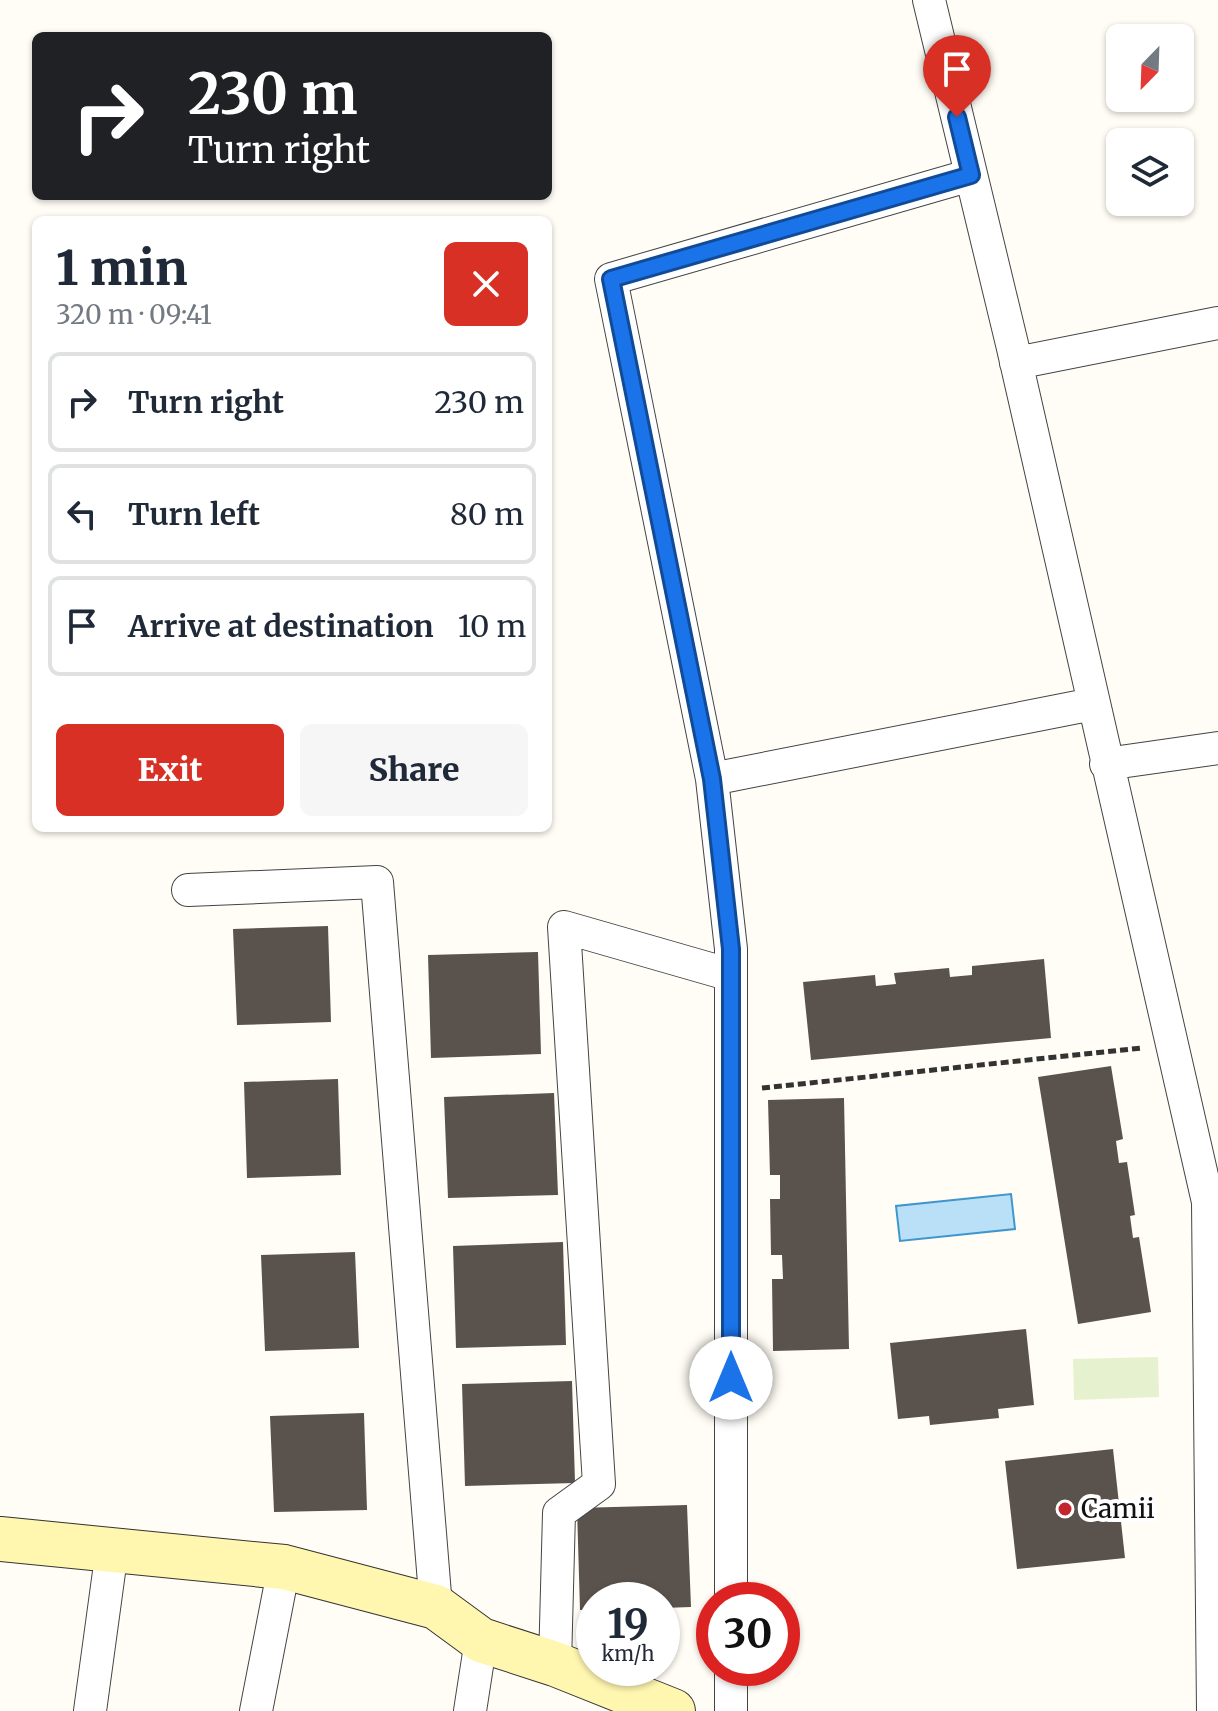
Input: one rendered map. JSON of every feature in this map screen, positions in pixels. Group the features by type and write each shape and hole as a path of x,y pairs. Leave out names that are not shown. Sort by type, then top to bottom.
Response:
{"main road":[{"path":"0,1539 284,1567 436,1607 481,1640 555,1664 673,1711"}],"street":[{"path":"929,0 1016,363 1171,1045 1213,1202 1213,1711"},
{"path":"731,1582 731,975 712,779 611,279 971,175"},
{"path":"1016,363 1218,323"},
{"path":"712,779 1093,704"},
{"path":"1106,764 1218,748"},
{"path":"188,890 377,882 436,1607"},
{"path":"555,1664 559,1513 599,1484 564,927 731,975"},
{"path":"90,1711 112,1550"},
{"path":"256,1711 284,1567"},
{"path":"470,1711 481,1640"},
{"path":"731,1686 731,1711"}],"path":[{"path":"731,1092 1171,1045"}],"green space":[{"path":"1158,1357 1159,1397 1074,1400 1073,1359"}],"water":[{"path":"1011,1194 1015,1229 900,1241 896,1206"}],"building":[{"path":"328,926 331,1022 237,1025 233,929"},
{"path":"538,952 541,1054 431,1058 428,955"},
{"path":"1044,959 1051,1038 811,1060 803,982 875,975 876,986 896,984 894,973 949,968 950,977 972,975 972,966"},
{"path":"1111,1066 1123,1139 1116,1141 1119,1163 1127,1162 1135,1215 1130,1216 1133,1238 1139,1237 1151,1312 1078,1324 1038,1077"},
{"path":"338,1079 341,1175 247,1178 244,1082"},
{"path":"554,1093 558,1195 448,1198 444,1097"},
{"path":"844,1098 849,1349 773,1351 772,1279 783,1279 782,1255 771,1255 770,1199 780,1199 780,1175 770,1175 768,1100"},
{"path":"563,1242 566,1345 456,1348 453,1246"},
{"path":"355,1252 359,1348 265,1351 261,1255"},
{"path":"1026,1329 1034,1405 998,1409 999,1418 930,1425 929,1416 898,1419 890,1343"},
{"path":"572,1381 575,1483 465,1486 462,1384"},
{"path":"364,1413 367,1510 274,1512 270,1416"},
{"name":"Camii","path":"1113,1449 1125,1558 1017,1569 1005,1461"},
{"path":"687,1505 691,1607 680,1607 680,1582 579,1582 577,1508"}],"place":[{"name":"Camii","path":"1065,1509"}],"route":[{"path":"731,1378 731,949 712,779 611,279 971,175 957,117"}]}
